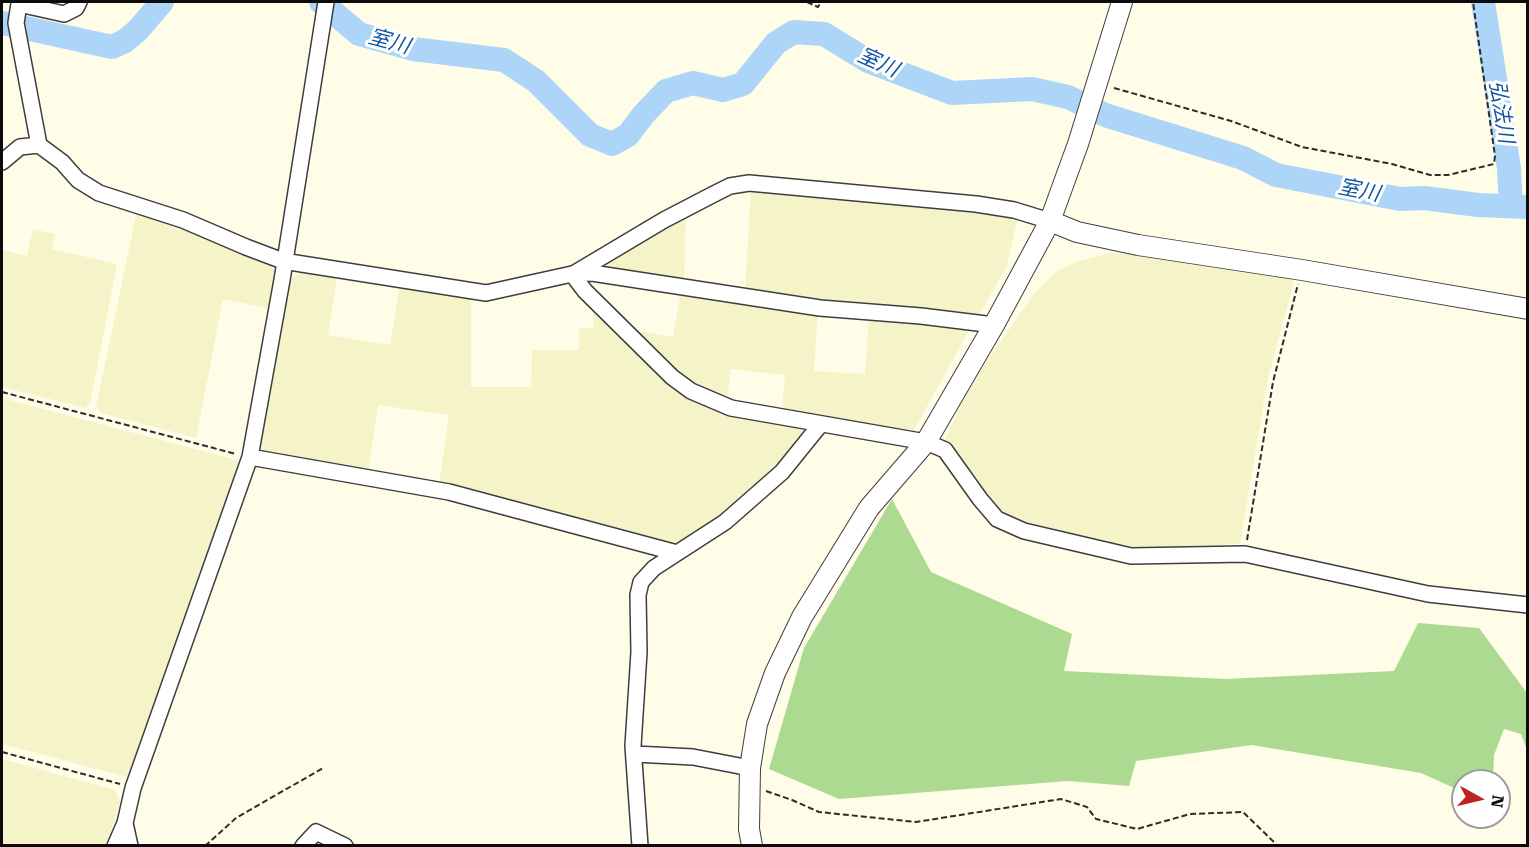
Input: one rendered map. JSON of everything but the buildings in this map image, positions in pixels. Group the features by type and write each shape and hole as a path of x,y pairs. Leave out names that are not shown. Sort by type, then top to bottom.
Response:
{"street":[{"path":"39,145 16,23 19,4 64,14 76,8 79,2"},
{"path":"115,846 125,823 133,788 250,457 326,2"},
{"path":"752,846 749,829 750,768 757,724 775,673 802,617 869,508 926,442 994,325 1050,221 1122,2"},
{"path":"2,162 20,147 39,145 62,162 78,180 99,193 183,220 246,248 283,261 486,293 572,274 592,273 820,308 921,316 994,325"},
{"path":"572,274 664,220 714,194 730,186 749,183 976,204 1014,210 1077,232 1138,245 1302,270 1527,309"},
{"path":"572,274 585,291 664,369 691,391 731,408 926,442 945,450 997,519 1024,531 1131,556 1245,554 1428,594 1527,605"},
{"path":"640,846 633,746 639,652 638,595 641,582 654,568 725,522 782,472 820,425"},
{"path":"250,457 449,492 677,553"},
{"path":"634,753 693,757 750,768"},
{"path":"125,823 130,846"},
{"path":"303,846 315,832 345,846"}],"path":[{"path":"807,2 818,7 821,2"},
{"path":"1096,83 1231,121 1302,147 1392,164 1430,176 1448,175 1494,164 1495,156 1473,2"},
{"path":"1245,554 1273,382 1302,270"},
{"path":"2,392 250,457"},
{"path":"2,752 133,788"},
{"path":"205,846 236,818 323,768"},
{"path":"763,790 819,812 916,822 1061,799 1087,807 1096,819 1137,829 1190,814 1243,812 1278,846"}],"green space":[{"path":"751,189 810,191 1013,215 1018,218 1006,268 978,317 821,304 745,292"},
{"path":"139,209 265,260 275,271 269,308 223,299 196,438 101,413 96,407"},
{"path":"686,212 684,282 593,268"},
{"path":"33,229 55,234 52,249 117,264 91,399 86,408 2,387 2,250 27,256"},
{"path":"1112,253 1190,260 1289,276 1294,282 1268,378 1240,544 1138,548 1036,527 1006,514 990,501 979,481 945,440 962,403 983,367 1035,292 1057,271 1075,262"},
{"path":"304,269 338,273 328,335 390,345 401,279 471,296 471,387 531,387 532,350 579,350 579,328 593,328 594,305 688,396 808,428 765,483 677,547 439,485 449,415 378,405 368,474 265,452 260,447 287,283"},
{"path":"681,290 818,310 814,371 865,374 869,314 972,325 914,430 839,423 782,411 785,375 731,369 727,399 693,386 637,331 673,337"},
{"path":"2,398 237,460 238,465 134,763 127,777 2,744"},
{"path":"892,499 931,572 1072,634 1064,671 1226,679 1394,671 1418,623 1479,628 1527,693 1527,750 1521,734 1504,729 1494,755 1493,769 1451,769 1451,787 1421,773 1252,745 1136,761 1129,786 1068,781 839,799 769,769 804,648"},
{"path":"2,759 115,790 120,802 107,845 2,845"}],"waterway":[{"name":"室川","path":"2,23 112,47 125,41 138,30 162,2"},
{"name":"室川","path":"321,2 359,34 413,49 504,60 536,81 590,135 612,144 628,135 666,91 693,83 723,90 743,84 776,43 794,32 824,34 868,61 952,93 1032,89 1068,97 1105,115 1243,158 1276,175 1400,199 1424,198 1478,205 1528,207"},
{"name":"弘法川","path":"1483,2 1509,168 1511,206"}]}
